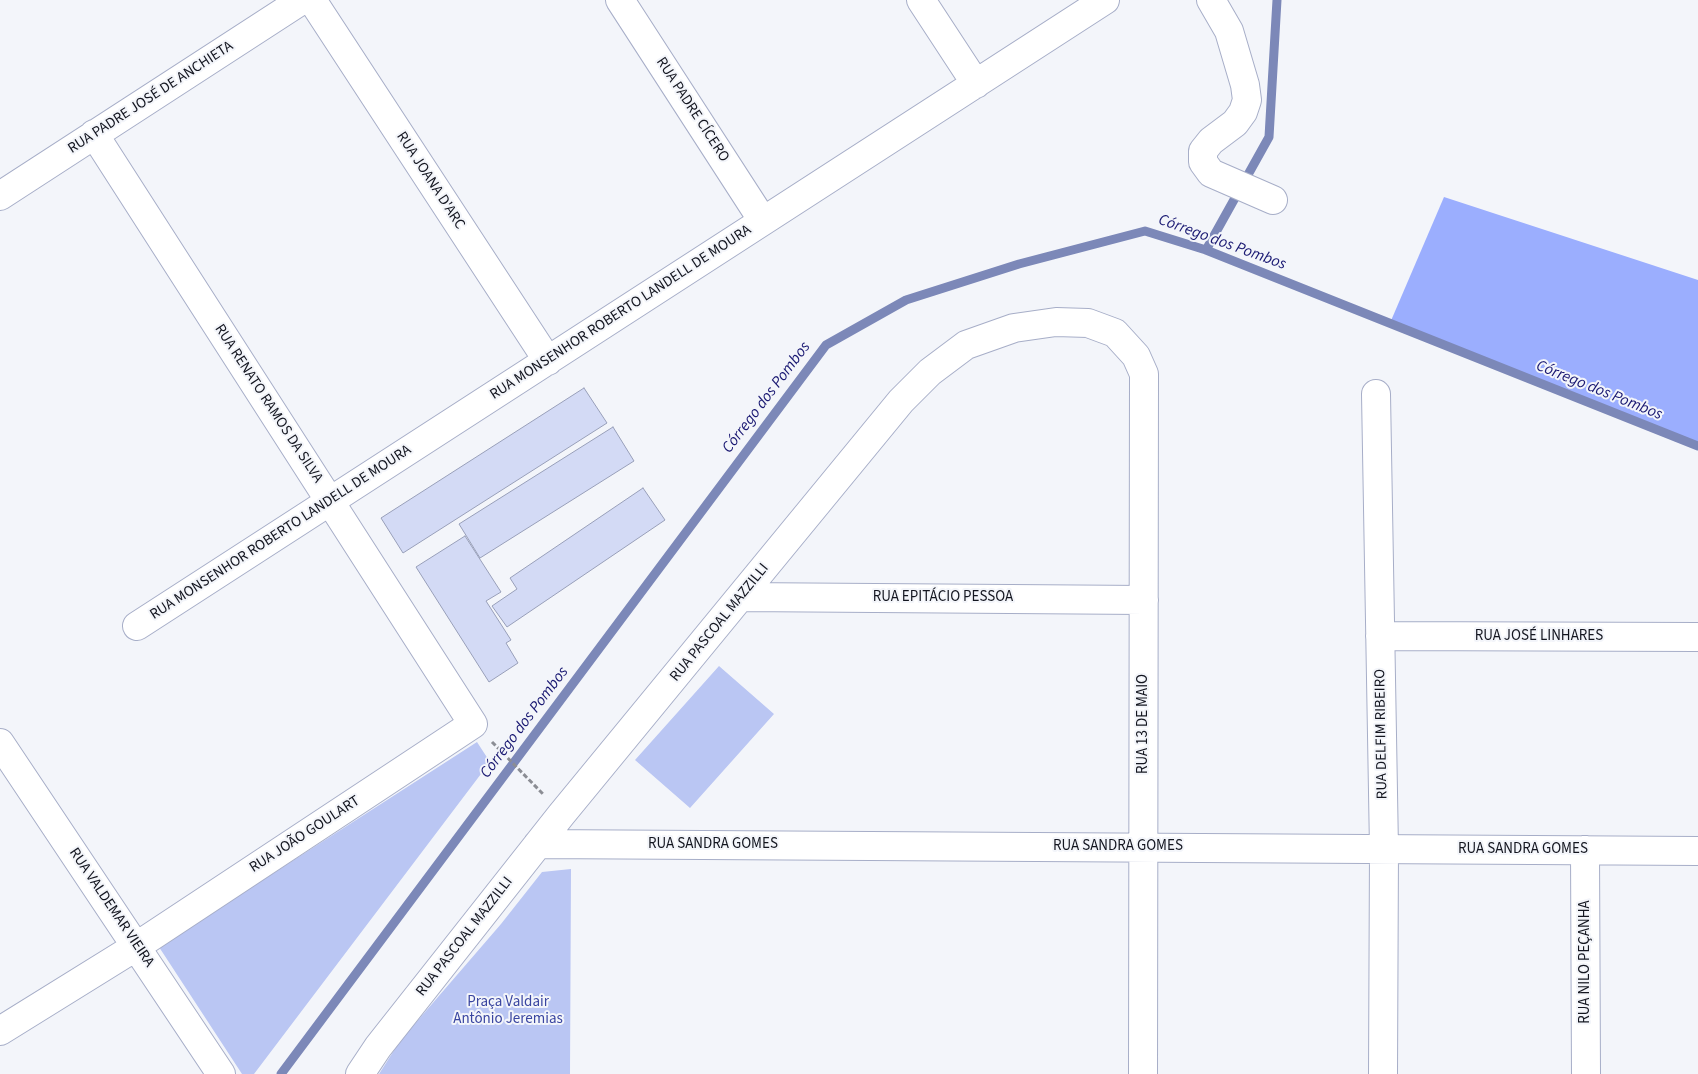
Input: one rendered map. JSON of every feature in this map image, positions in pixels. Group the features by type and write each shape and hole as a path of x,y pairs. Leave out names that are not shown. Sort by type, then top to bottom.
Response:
{"street":[{"name":"RUA PADRE JOSÉ DE ANCHIETA","path":"0,196 302,0"},
{"name":"RUA JOANA D'ARC","path":"312,0 548,361"},
{"name":"RUA PADRE CÍCERO","path":"620,0 763,221"},
{"path":"921,0 976,84"},
{"name":"RUA MONSENHOR ROBERTO LANDELL DE MOURA","path":"137,626 1105,0"},
{"path":"1211,0 1229,31 1245,85 1247,100 1243,112 1235,122 1211,140 1203,150 1203,162 1211,173 1273,200"},
{"name":"RUA RENATO RAMOS DA SILVA","path":"94,134 474,724"},
{"name":"RUA PASCOAL MAZZILLI","path":"360,1074 378,1047 538,844 901,401 930,372 966,345 1014,328 1056,322 1088,323 1115,333 1136,356 1144,374"},
{"name":"RUA 13 DE MAIO","path":"1143,1074 1144,374"},
{"name":"RUA DELFIM RIBEIRO","path":"1376,394 1384,849 1383,1074"},
{"name":"RUA EPITÁCIO PESSOA","path":"742,597 1144,600"},
{"name":"RUA JOSÉ LINHARES","path":"1380,636 1698,637"},
{"name":"RUA JOÃO GOULART","path":"0,1031 136,946 474,724"},
{"name":"RUA VALDEMAR VIEIRA","path":"0,743 221,1074"},
{"name":"RUA SANDRA GOMES","path":"538,844 1698,851"},
{"name":"RUA NILO PEÇANHA","path":"1586,850 1586,1074"}],"path":[{"path":"507,756 535,784"}],"green space":[{"path":"719,666 774,714 690,808 635,760"},
{"path":"477,742 490,762 254,1074 242,1074 159,947"},
{"name":"Praça Valdair Antônio Jeremias","path":"571,869 570,1074 379,1074 400,1041 501,924 542,872"}],"shaded area":[{"path":"1444,197 1698,280 1698,446 1390,323"}],"building":[{"path":"584,388 607,423 403,553 381,518"},
{"path":"613,427 634,461 480,558 459,524"},
{"path":"643,488 665,520 507,627 492,606 517,589 510,578"},
{"path":"465,536 501,592 486,601 511,640 506,643 518,663 489,682 416,567"}],"waterway":[{"path":"1206,250 1269,137 1277,0"},
{"name":"Córrego dos Pombos","path":"281,1074 826,345 906,300 1019,264 1145,231 1206,250 1698,446"}]}
